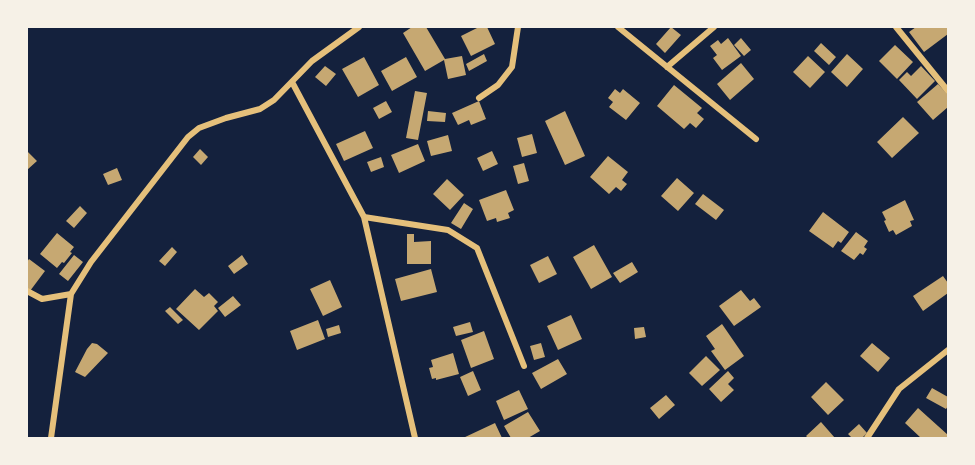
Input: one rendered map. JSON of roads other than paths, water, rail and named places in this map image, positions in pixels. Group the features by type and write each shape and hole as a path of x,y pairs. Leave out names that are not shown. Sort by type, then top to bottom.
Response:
{"street":[{"path":"51,438 71,294 91,262 188,137 199,128 260,109 274,100 312,61 359,27"},
{"path":"479,98 498,85 513,67 518,27"},
{"path":"618,27 756,139"},
{"path":"668,67 714,27"},
{"path":"896,27 948,91"},
{"path":"292,82 364,217 415,438"},
{"path":"364,217 448,230 477,248 524,366"},
{"path":"27,291 42,299 71,294"},
{"path":"867,438 899,389 948,350"}]}
